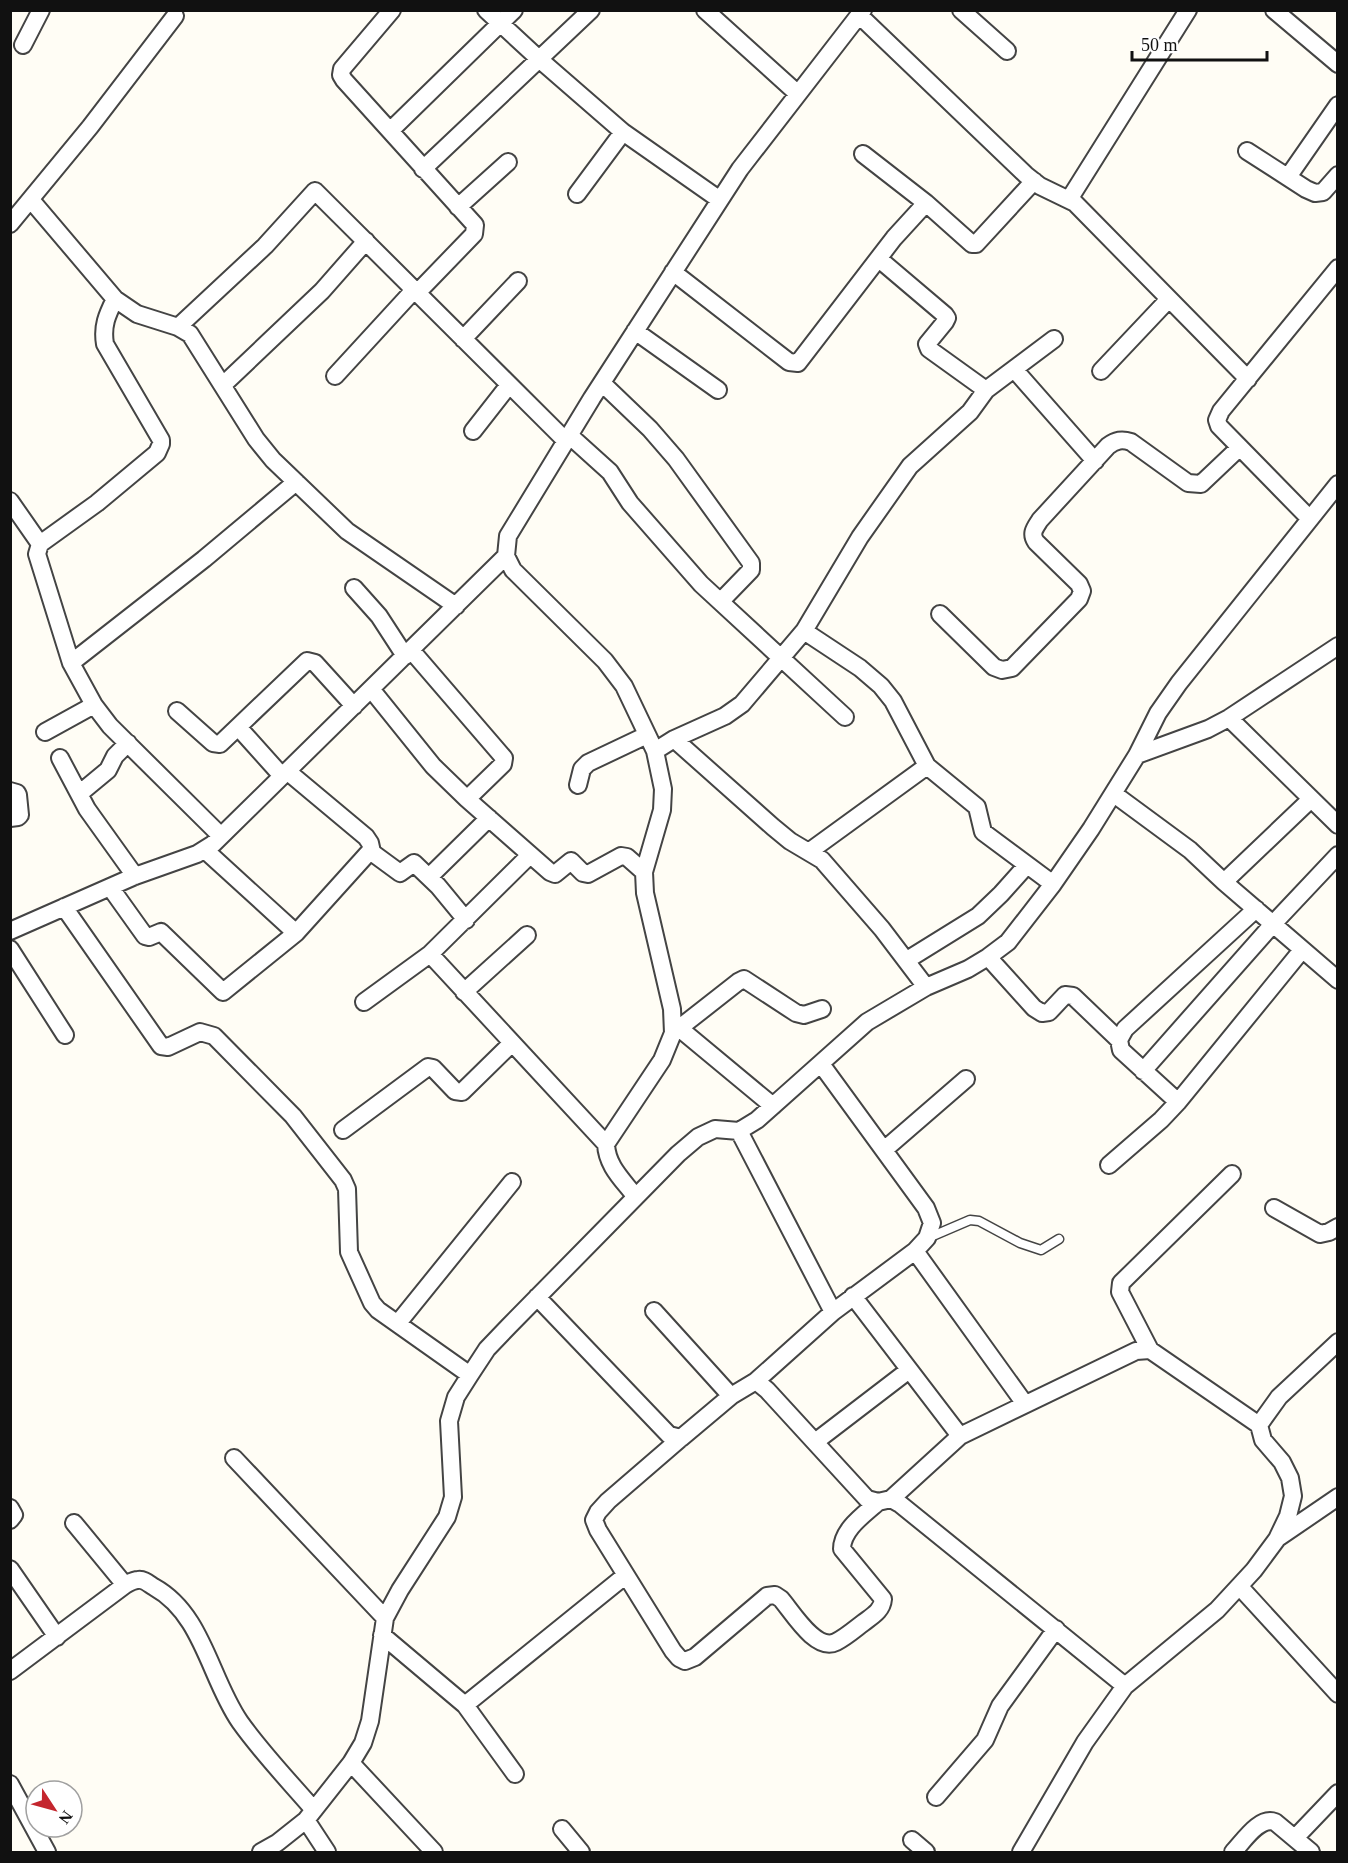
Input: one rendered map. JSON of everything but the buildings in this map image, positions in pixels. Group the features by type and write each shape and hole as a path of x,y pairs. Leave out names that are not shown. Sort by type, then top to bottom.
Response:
{"street":[{"path":"23,45 41,10"},
{"path":"335,376 474,234 475,225 341,75 342,69 392,10"},
{"path":"486,10 623,132 720,200"},
{"path":"391,130 514,10"},
{"path":"423,169 591,10"},
{"path":"705,10 798,94"},
{"path":"961,10 1007,51"},
{"path":"1072,202 1071,195 1188,10"},
{"path":"1274,10 1338,64"},
{"path":"773,1106 676,1031 645,893 644,872 662,810 663,789 655,751 624,687 605,662 513,570 506,556 508,536 602,383 740,169 861,13 1034,181 1072,202 1248,379"},
{"path":"10,224 90,127 175,16"},
{"path":"1288,177 1338,105"},
{"path":"577,194 623,132"},
{"path":"1247,151 1316,193 1323,192 1338,175"},
{"path":"863,154 926,203 968,242 976,244 1034,181"},
{"path":"458,207 508,162"},
{"path":"178,327 265,246 315,190 509,385 610,472 630,503 702,584 845,717"},
{"path":"31,200 115,299 137,314 178,327 190,334 256,439 273,460 296,482 356,538 456,606"},
{"path":"673,272 789,362 798,363 926,203"},
{"path":"223,385 322,291 366,241"},
{"path":"879,259 947,318 927,344 929,349 986,390"},
{"path":"1310,519 1239,448 1219,426 1218,420 1221,411 1338,268"},
{"path":"463,339 518,281"},
{"path":"115,299 104,321 105,344 161,440 161,444 156,453 97,503 40,544 37,554 71,663 94,705 128,743 221,837"},
{"path":"1101,371 1169,299"},
{"path":"635,331 718,390"},
{"path":"655,751 674,739 725,716 742,704 804,631 860,537 900,478 970,412 986,390 1054,339"},
{"path":"1014,369 1095,460"},
{"path":"602,383 650,429 676,459 751,563 751,570 721,601"},
{"path":"473,431 509,385"},
{"path":"940,614 994,667 1002,670 1012,668 1079,599 1082,591 1079,584 1036,542 1032,537 1033,531 1040,520 1108,446 1124,439 1131,442 1194,485 1201,484 1239,448"},
{"path":"71,663 195,566 296,482"},
{"path":"261,1852 277,1844 310,1815 363,1743 370,1721 385,1617 447,1517 453,1497 449,1421 456,1397 488,1349 635,1196 698,1137 716,1130 739,1131 757,1120 867,1022 926,987 968,969 1008,942 1053,884 1114,794 1158,713 1179,683 1338,484"},
{"path":"10,501 40,544"},
{"path":"10,931 135,876 205,850 221,837 506,556"},
{"path":"354,588 408,653 504,759 503,764 467,799"},
{"path":"804,631 860,668 881,686 893,701 927,766 976,807 983,832 1053,884"},
{"path":"1137,755 1208,729 1229,718 1338,646"},
{"path":"177,711 217,744 220,744 307,661 315,663 354,706"},
{"path":"371,689 433,766 553,874 572,861 583,873 588,874 621,856 627,857 644,872"},
{"path":"45,732 94,705"},
{"path":"1229,718 1338,825"},
{"path":"238,727 285,774 366,837 372,852 397,873 414,863 429,877 466,921"},
{"path":"578,785 582,769 588,763 647,735"},
{"path":"674,739 790,841 822,860 907,960 926,987"},
{"path":"79,794 108,770 115,756 128,743"},
{"path":"60,758 105,836 135,876"},
{"path":"810,851 927,766"},
{"path":"10,791 18,795 20,814 18,817 10,818"},
{"path":"1114,794 1173,836 1338,980"},
{"path":"1224,882 1310,800"},
{"path":"429,877 489,818"},
{"path":"205,850 296,933"},
{"path":"110,887 145,936 149,937 161,932 223,992 296,933 368,852 372,852"},
{"path":"364,1002 430,954 466,921 530,855"},
{"path":"1143,1071 1273,924 1338,855"},
{"path":"907,960 978,916 1027,865"},
{"path":"64,907 161,1046 168,1047 200,1032 213,1036 293,1116 343,1180 347,1189 349,1252 372,1303 378,1310 470,1375"},
{"path":"1119,1040 1125,1029 1256,909"},
{"path":"464,992 527,935"},
{"path":"10,949 65,1035"},
{"path":"1109,1165 1161,1120 1178,1102 1302,950"},
{"path":"430,954 606,1144"},
{"path":"988,957 1041,1013 1049,1012 1065,995 1073,996 1119,1040 1121,1050 1178,1102"},
{"path":"635,1196 612,1167 607,1156 606,1144 662,1060 676,1031 744,979 796,1013 804,1015 822,1009"},
{"path":"344,1130 428,1067 433,1068 455,1091 462,1092 511,1044"},
{"path":"821,1064 926,1208 932,1223 927,1238 915,1251 853,1296 756,1381 731,1396 598,1512 594,1520 598,1530 679,1658 685,1660 694,1657 767,1596 775,1595 813,1637 828,1644 837,1642 877,1613 883,1606 883,1599 879,1592 842,1549 842,1540 848,1530 960,1436 1136,1351 1150,1350"},
{"path":"884,1150 966,1079"},
{"path":"739,1131 834,1312"},
{"path":"1021,1852 1085,1742 1125,1686 1217,1610 1240,1587 1277,1539 1288,1516 1293,1496 1290,1478 1281,1462 1263,1440 1259,1425 1150,1350 1120,1292 1121,1283 1232,1174"},
{"path":"398,1323 512,1182"},
{"path":"1274,1208 1320,1234 1338,1227"},
{"path":"915,1251 1025,1404"},
{"path":"853,1296 960,1436"},
{"path":"537,1298 657,1424 669,1435 681,1438"},
{"path":"654,1311 731,1396"},
{"path":"1259,1425 1280,1397 1338,1342"},
{"path":"815,1442 909,1370"},
{"path":"756,1381 767,1390 867,1499 900,1504 1125,1686"},
{"path":"234,1458 385,1617"},
{"path":"1277,1539 1338,1497"},
{"path":"10,1508 14,1515 10,1520"},
{"path":"74,1523 125,1585"},
{"path":"10,1569 57,1637"},
{"path":"465,1706 626,1575"},
{"path":"10,1671 125,1585 136,1580 143,1580 161,1591 176,1605 194,1629 229,1705 310,1815 327,1852"},
{"path":"1240,1587 1338,1694"},
{"path":"936,1797 985,1740 1000,1706 1056,1629"},
{"path":"382,1635 465,1706 515,1774"},
{"path":"351,1762 434,1852"},
{"path":"10,1784 47,1852"},
{"path":"1294,1838 1335,1801"},
{"path":"1233,1852 1262,1822 1269,1820 1275,1822 1311,1852"},
{"path":"562,1829 581,1852"},
{"path":"912,1840 926,1852"}],"lane":[{"path":"927,1238 970,1220 979,1221 1032,1248 1041,1250 1059,1239"}]}
